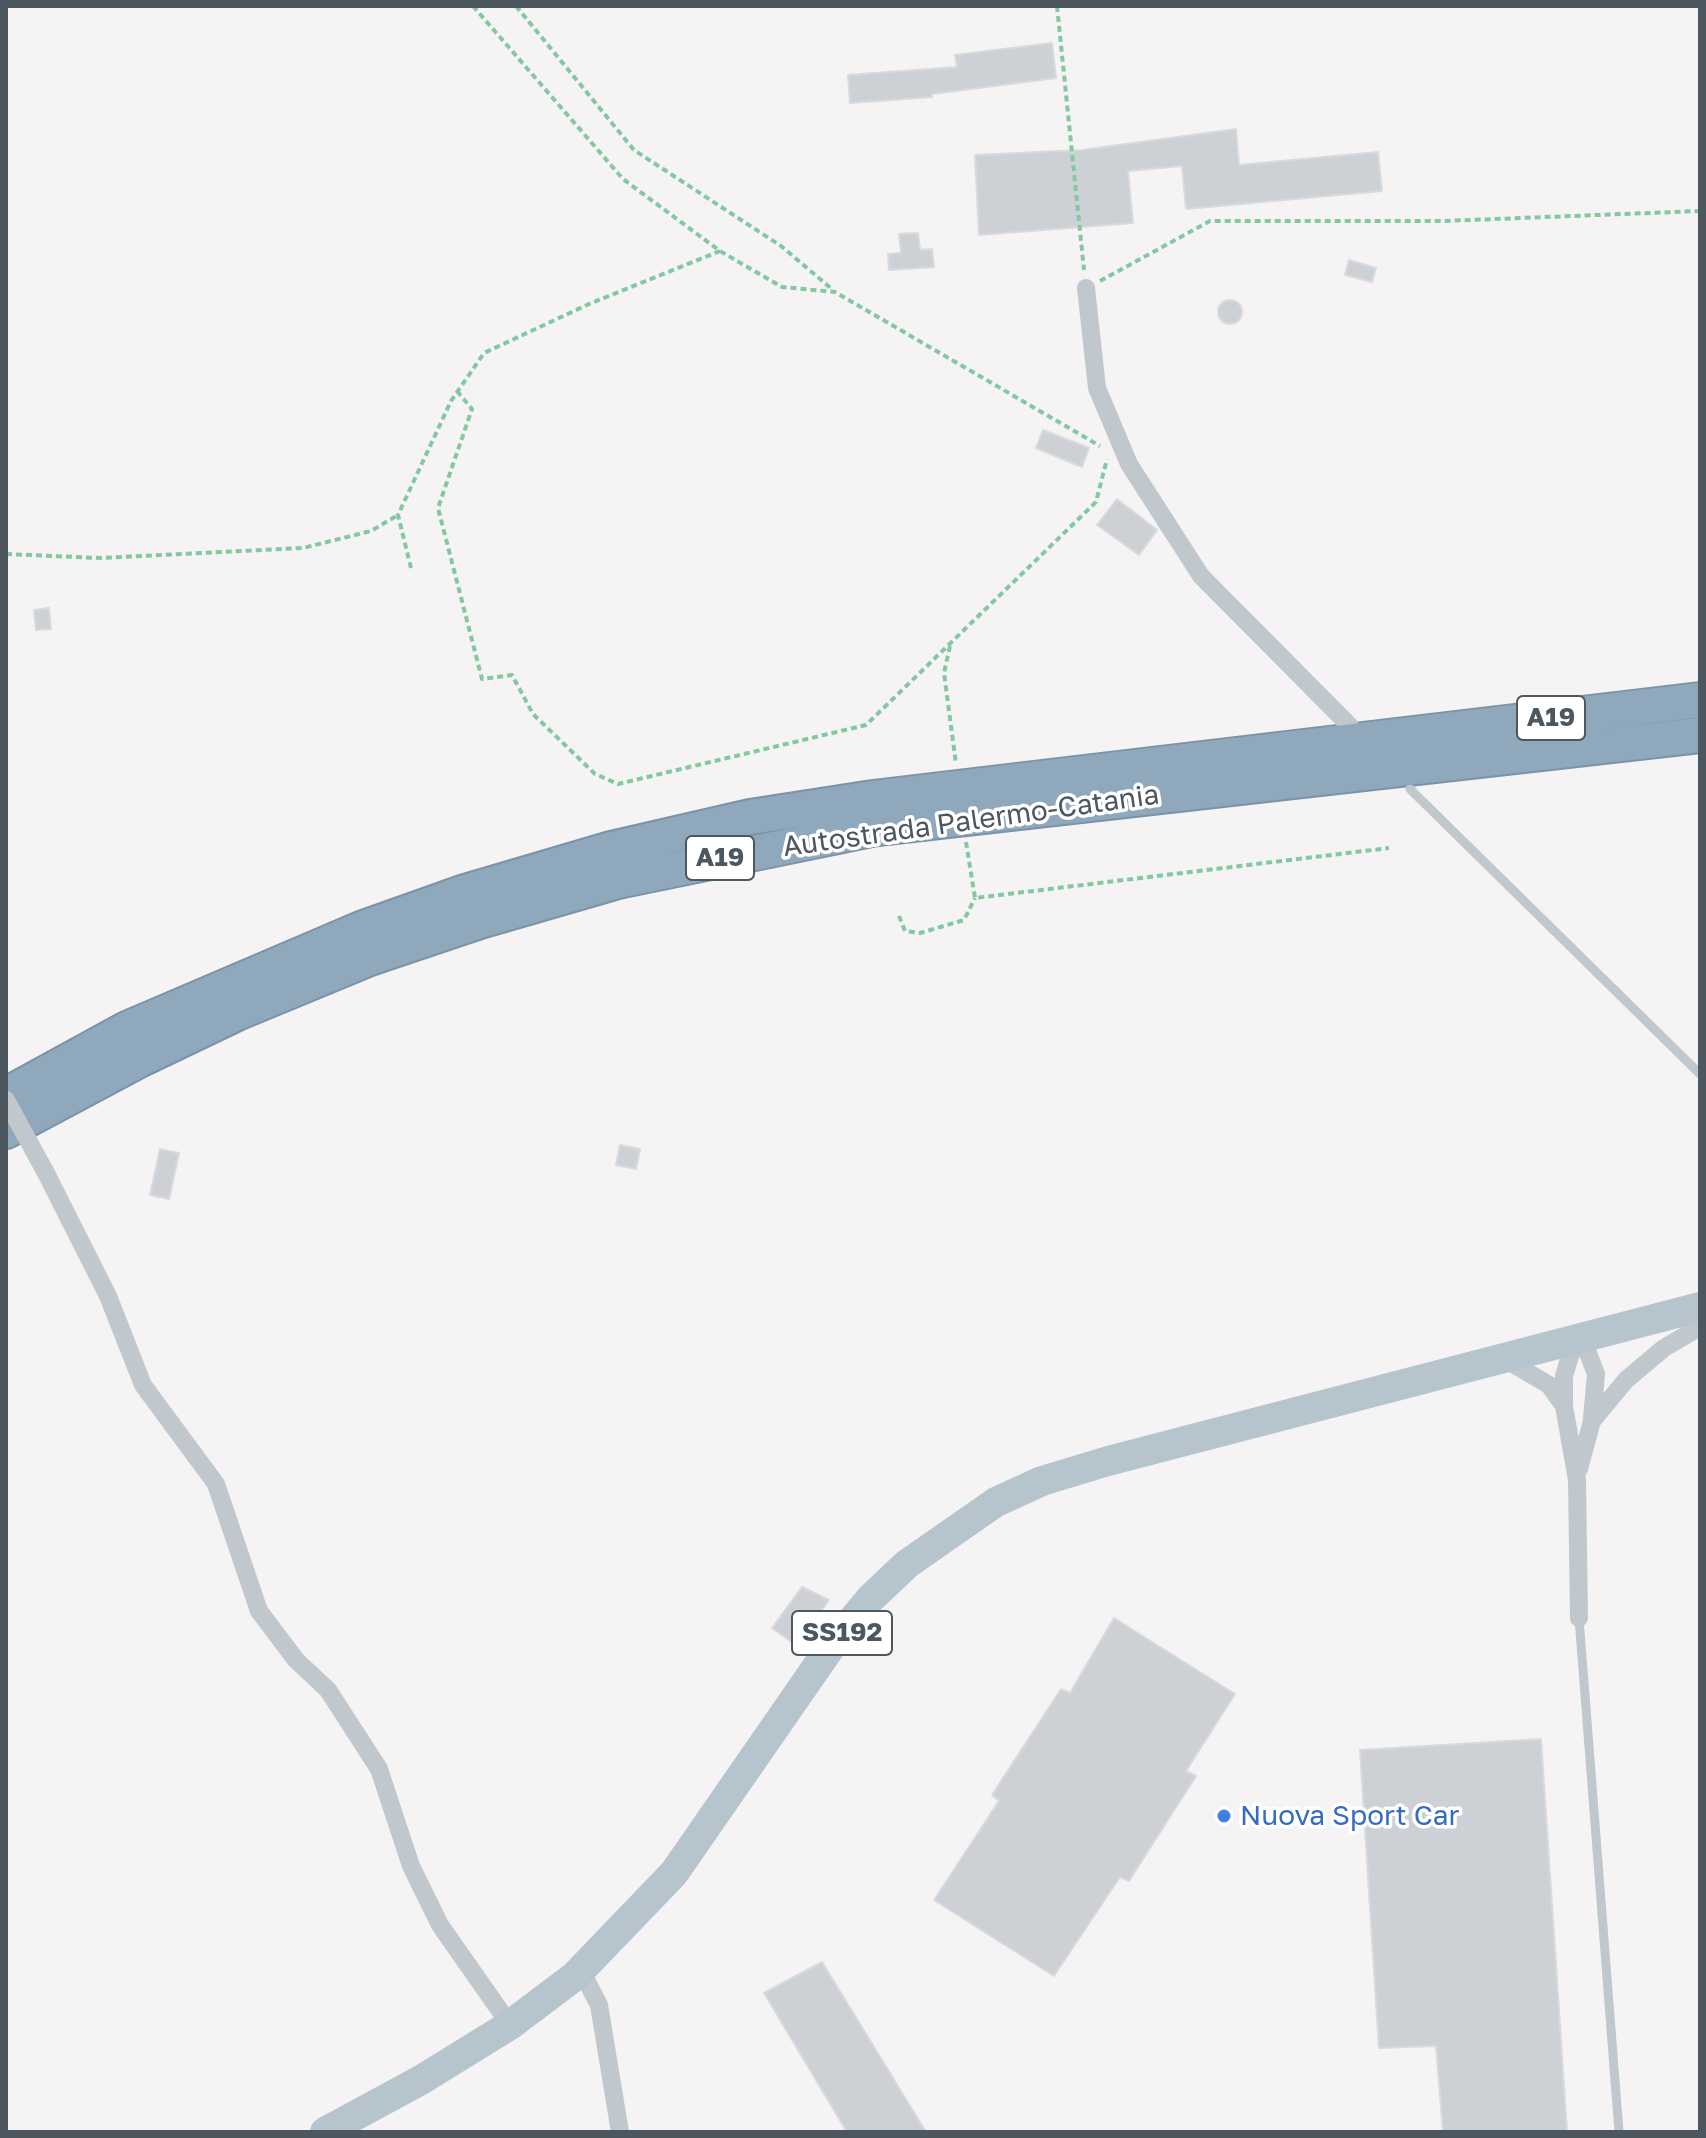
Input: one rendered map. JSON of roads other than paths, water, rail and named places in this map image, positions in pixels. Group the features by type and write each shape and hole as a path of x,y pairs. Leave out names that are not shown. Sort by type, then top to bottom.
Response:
{"highway":[{"path":"1402,735 1553,701 1700,683"},
{"name":"Autostrada Palermo-Catania","path":"6,1098 127,1029 361,929 465,892 611,849 750,817 873,798 1700,700"},
{"name":"Autostrada Palermo-Catania","path":"6,1131 209,1026 370,958 480,921 618,881 877,828 1700,735"}],"main road":[{"path":"1502,1358 1700,1307"},
{"name":"SS192","path":"325,2132 421,2080 510,2025 575,1976 674,1873 832,1645 870,1599 907,1564 955,1528 996,1502 1042,1481 1502,1358"}],"street":[{"path":"1086,288 1097,388 1129,464 1201,576 1350,726"},
{"path":"6,1098 108,1296 143,1385 216,1484 259,1611 296,1660 328,1690 379,1769 411,1866 440,1925 510,2025"},
{"path":"1592,1421 1626,1380 1664,1348 1700,1327"},
{"path":"1577,1480 1592,1421 1596,1374 1588,1353 1575,1340 1564,1376 1564,1406 1577,1480 1579,1618"},
{"path":"1502,1358 1549,1385 1564,1406"},
{"path":"575,1976 587,1982 599,2005 620,2132"}],"lane":[{"path":"1410,789 1700,1074"},
{"path":"1579,1618 1619,2132"}],"place":[{"name":"Nuova Sport Car","path":"1224,1816"}]}
